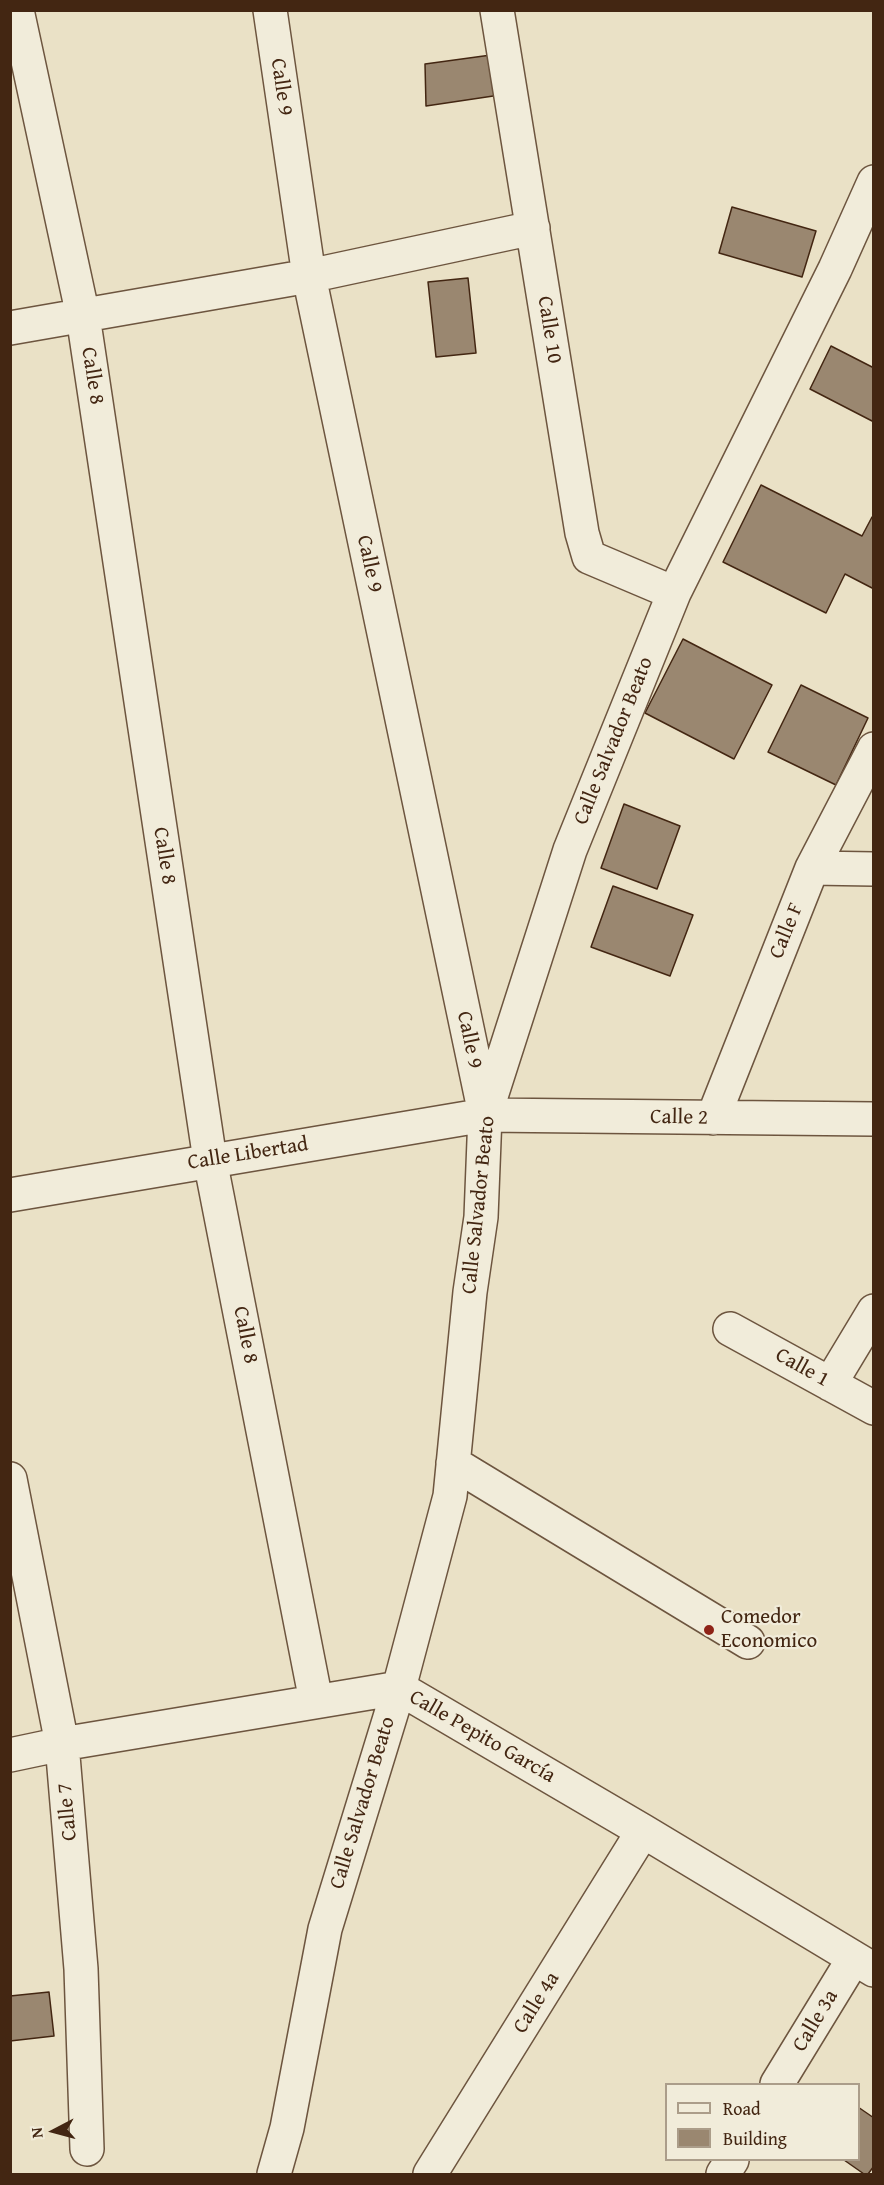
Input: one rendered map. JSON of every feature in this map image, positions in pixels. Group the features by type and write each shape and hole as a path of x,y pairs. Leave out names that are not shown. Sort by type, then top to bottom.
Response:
{"street":[{"name":"Calle 8","path":"17,10 83,316 210,1160 316,1701"},
{"name":"Calle 9","path":"270,10 309,276 485,1115"},
{"name":"Calle 10","path":"497,10 582,533 589,558 674,593"},
{"name":"Calle Salvador Beato","path":"274,2175 287,2128 325,1929 399,1688 450,1496 470,1292 481,1217 485,1115 570,850 674,593 835,269 873,182"},
{"path":"10,328 309,276 533,228"},
{"name":"Calle F","path":"713,1118 812,868 873,748"},
{"path":"812,868 873,869"},
{"name":"Calle 2","path":"485,1115 873,1119"},
{"name":"Calle Libertad","path":"10,1195 485,1115"},
{"path":"830,1384 873,1311"},
{"name":"Calle 1","path":"730,1329 873,1408"},
{"path":"453,1462 748,1642"},
{"name":"Calle 7","path":"10,1479 62,1744 81,1969 87,2149"},
{"name":"Calle Pepito García","path":"10,1755 62,1744 399,1688 864,1964"},
{"name":"Calle 4a","path":"430,2175 643,1831"},
{"name":"Calle 3a","path":"778,2083 864,1964"},
{"path":"723,2175 731,2161"}],"building":[{"path":"491,55 500,95 426,106 425,64"},
{"path":"732,207 816,231 802,277 719,253"},
{"path":"468,278 476,353 436,357 428,282"},
{"path":"831,346 874,368 874,422 810,389"},
{"path":"761,485 862,536 872,517 874,518 874,589 845,574 826,613 723,562"},
{"path":"683,639 772,685 734,759 645,713"},
{"path":"801,685 868,718 836,785 768,752"},
{"path":"624,804 680,826 657,889 601,868"},
{"path":"613,886 693,915 670,976 591,947"},
{"path":"49,1992 54,2036 10,2041 10,1996"},
{"path":"860,2108 874,2118 874,2166 868,2174 864,2174 845,2161 860,2161"}],"place":[{"name":"Comedor Economico","path":"709,1630"}]}
